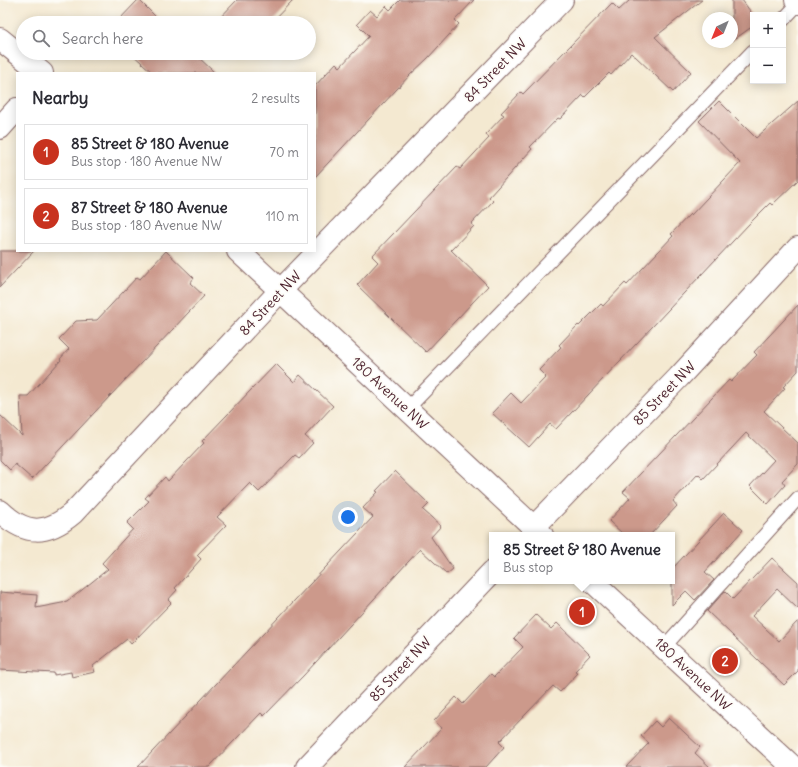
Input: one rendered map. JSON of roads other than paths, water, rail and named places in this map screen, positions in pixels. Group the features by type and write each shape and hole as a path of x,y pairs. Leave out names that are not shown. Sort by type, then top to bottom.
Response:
{"street":[{"name":"84 Street NW","path":"0,511 8,519 19,525 30,529 41,530 52,528 73,513 280,291 562,0"},
{"path":"796,0 798,4"},
{"path":"0,39 16,52"},
{"path":"26,60 41,72"},
{"path":"0,128 16,110"},
{"name":"85 Street NW","path":"534,532 798,248"},
{"name":"180 Avenue NW","path":"239,252 408,408 534,532"},
{"name":"85 Street NW","path":"307,767 489,575"},
{"name":"180 Avenue NW","path":"595,584 794,767"}],"lane":[{"path":"786,17 798,4"},
{"path":"408,408 750,54"},
{"path":"664,647 798,498"}],"place":[{"name":"85 Street & 180 Avenue","path":"582,612"},
{"name":"87 Street & 180 Avenue","path":"725,661"}]}
